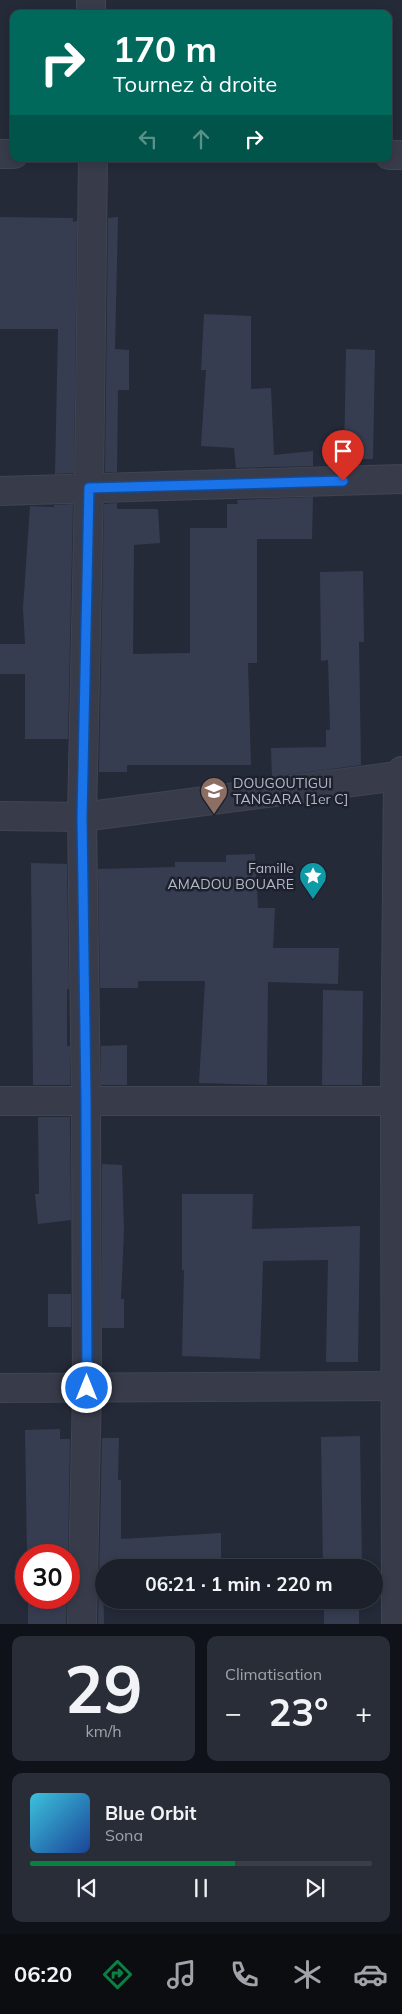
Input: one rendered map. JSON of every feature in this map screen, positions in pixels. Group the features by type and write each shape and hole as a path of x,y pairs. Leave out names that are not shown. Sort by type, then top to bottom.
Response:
{"street":[{"path":"82,1624 87,1388 86,1101 82,817 93,162"},
{"path":"0,491 402,479"},
{"path":"0,816 82,817 400,773 396,1624"},
{"path":"0,1101 398,1101"},
{"path":"0,1388 398,1386"}],"building":[{"path":"0,217 73,218 73,222 77,221 74,473 55,474 58,329 0,329"},
{"path":"118,217 115,349 129,350 129,390 118,390 117,472 105,472 108,218"},
{"path":"204,314 251,316 251,389 271,388 274,455 313,451 313,466 236,468 234,448 201,446 206,370 201,370"},
{"path":"346,349 375,350 373,459 344,459"},
{"path":"313,497 312,539 257,539 257,663 248,663 251,765 127,765 127,772 99,772 104,504 117,503 117,509 158,509 160,543 134,545 133,654 190,653 190,528 227,528 227,504 238,504 237,500"},
{"path":"73,504 68,739 25,739 25,674 0,674 0,644 25,644 23,608 30,506 54,507 54,505"},
{"path":"363,571 364,642 359,642 361,765 272,777 271,748 326,747 326,730 330,730 328,660 321,661 320,572"},
{"path":"255,854 258,908 275,908 273,948 339,948 338,984 268,982 267,1085 199,1083 205,981 138,981 138,988 100,988 98,869 175,867 175,862 226,862 226,855"},
{"path":"31,863 67,864 69,989 67,989 67,1046 70,1046 70,1085 33,1085"},
{"path":"323,990 363,991 362,1085 322,1085"},
{"path":"127,1045 127,1085 101,1085 101,1046"},
{"path":"38,1117 70,1117 71,1220 38,1224 35,1194 39,1194"},
{"path":"102,1164 122,1165 124,1231 121,1299 124,1299 124,1328 102,1328"},
{"path":"182,1194 253,1194 252,1229 360,1226 358,1362 326,1362 328,1260 263,1261 260,1359 182,1356 184,1270 182,1270"},
{"path":"48,1294 71,1294 71,1327 48,1327"},
{"path":"60,1429 60,1439 70,1439 68,1544 27,1544 25,1430"},
{"path":"360,1436 362,1559 323,1559 321,1437"},
{"path":"102,1438 119,1438 118,1480 121,1480 121,1539 221,1533 221,1559 99,1559"},
{"path":"28,1609 67,1609 66,1624 28,1624"},
{"path":"98,1609 104,1609 104,1624 98,1624"},
{"path":"324,1609 359,1609 359,1624 324,1624"}],"place":[{"name":"DOUGOUTIGUI TANGARA [1er C]","path":"214,815"},
{"name":"Famille AMADOU BOUARE","path":"313,900"}],"route":[{"path":"87,1388 86,1101 82,817 89,488 343,481"}]}
